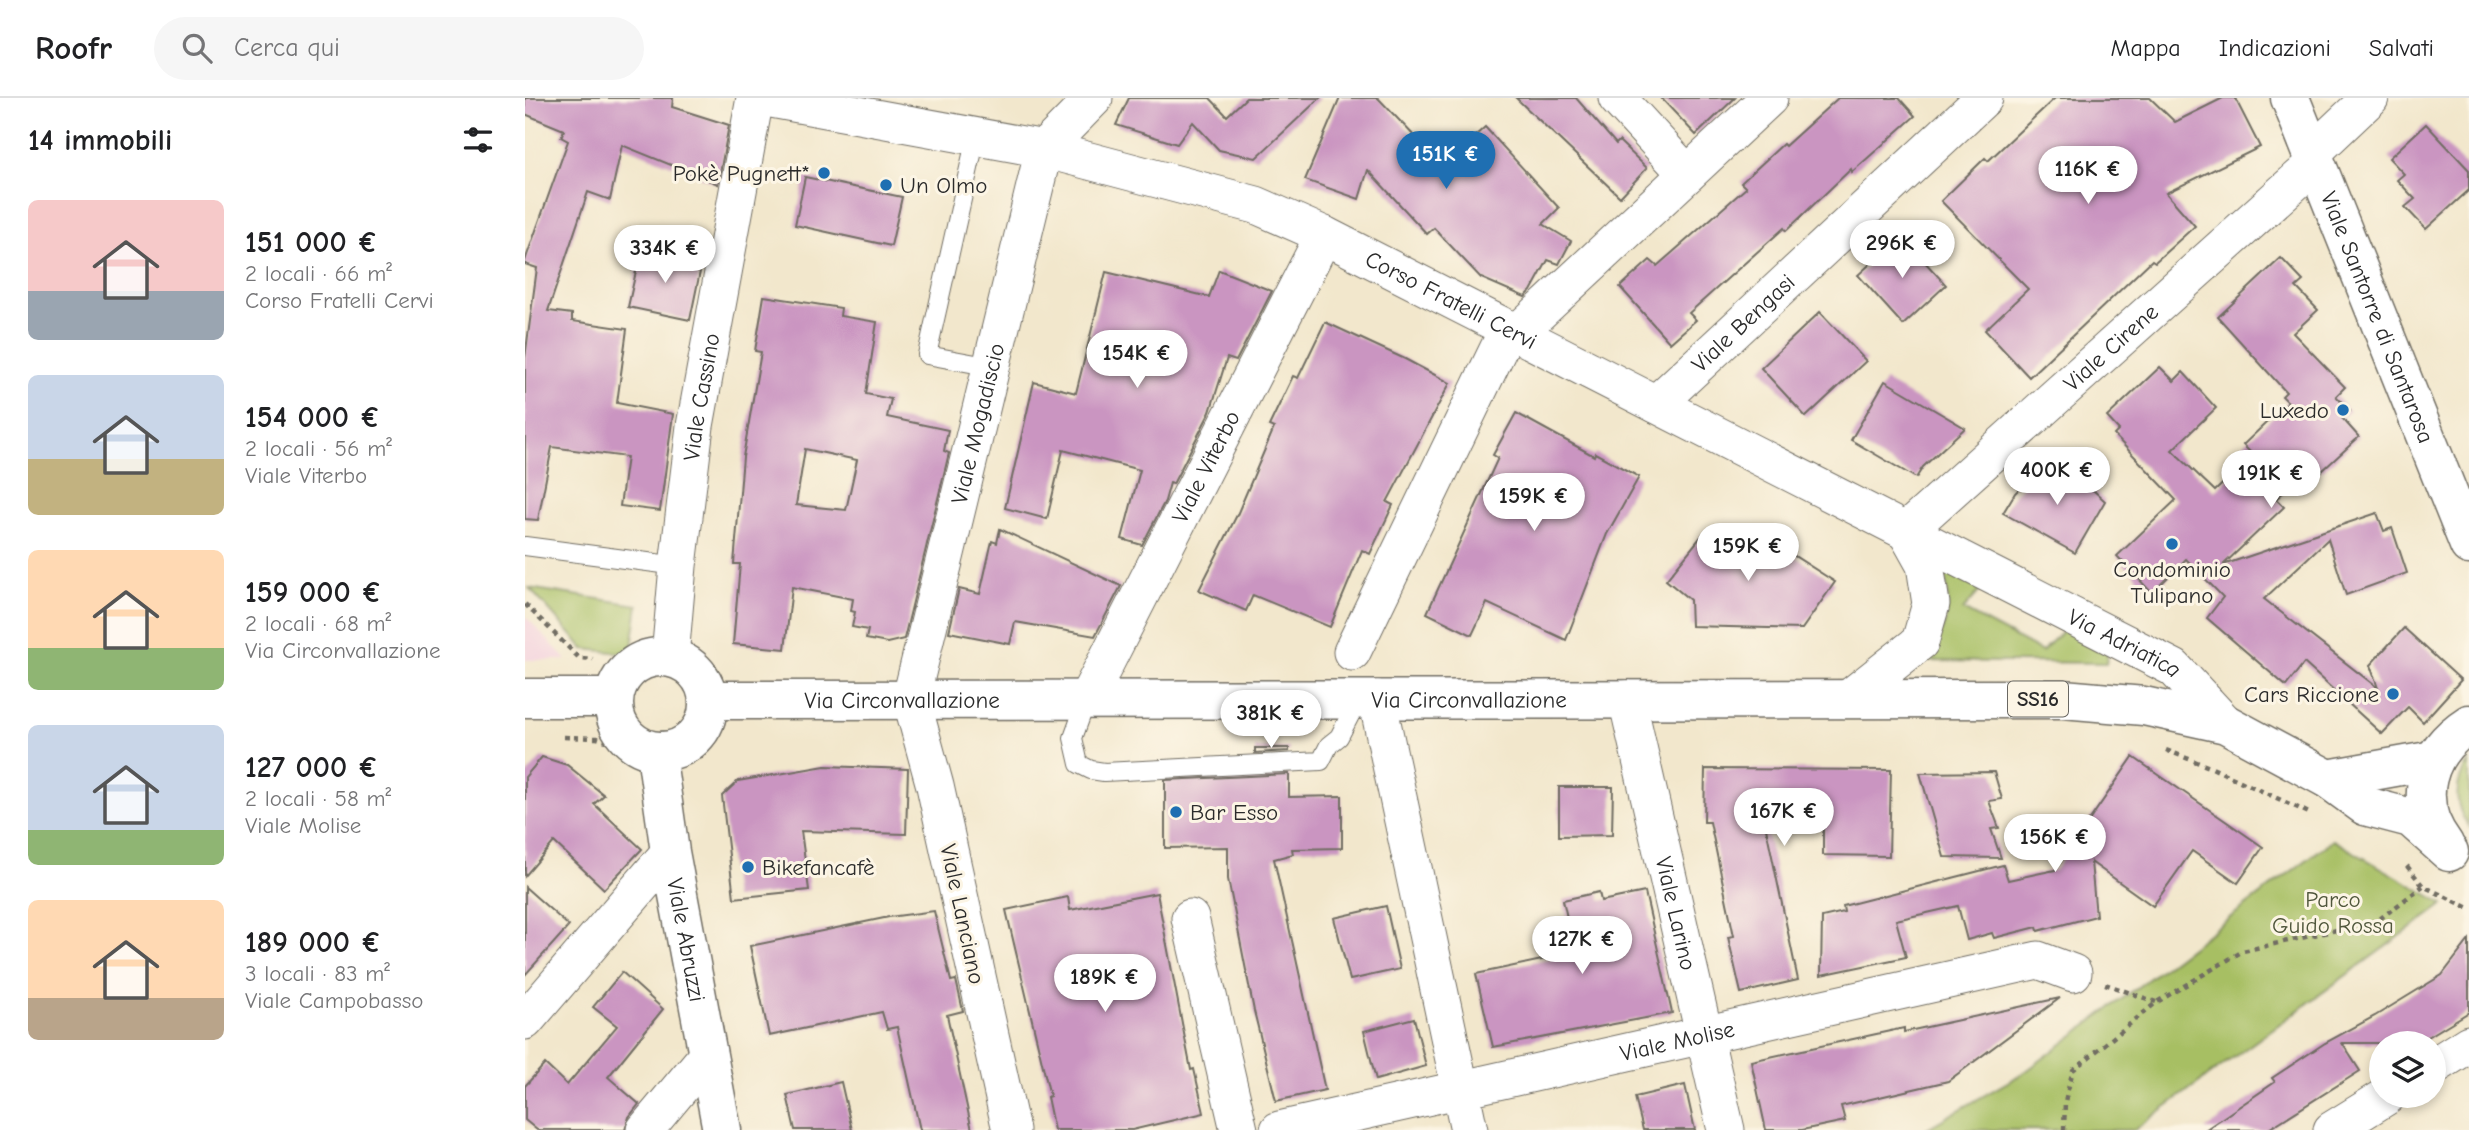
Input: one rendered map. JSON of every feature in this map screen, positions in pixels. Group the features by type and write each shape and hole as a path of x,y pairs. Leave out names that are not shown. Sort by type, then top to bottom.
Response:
{"main road":[{"name":"Viale Santorre di Santarosa","path":"2290,98 2468,544"},
{"path":"654,656 670,657 685,663 697,673 705,685 707,716 691,741 661,759 632,742 621,731 614,716 613,700 617,685 626,671 654,656"},
{"path":"525,698 613,700"},
{"name":"Via Circonvallazione","path":"708,700 2063,699 2144,706 2226,724"},
{"path":"2459,859 2434,832 2426,808 2426,783 2434,760 2448,740 2469,723"},
{"name":"Via Adriatica","path":"2226,724 2328,779 2365,806 2411,818 2459,859"},
{"name":"Viale Abruzzi","path":"661,759 670,852 706,1057 722,1130"},
{"path":"2328,779 2434,760"}],"street":[{"name":"Viale Cassino","path":"670,657 695,426 755,98"},
{"name":"Corso Fratelli Cervi","path":"766,98 1044,149 1256,205 1324,235 1906,531"},
{"path":"1044,149 1094,98"},
{"path":"1617,98 1688,174"},
{"path":"1352,652 1512,331 1769,98"},
{"name":"Viale Bengasi","path":"1656,404 1984,98"},
{"name":"Viale Cirene","path":"1906,531 2314,158 2370,98"},
{"name":"Viale Mogadiscio","path":"911,698 1044,149"},
{"name":"Viale Viterbo","path":"1087,699 1324,235"},
{"path":"1848,699 1920,642 1931,604 1925,565 1906,531"},
{"name":"Via Adriatica","path":"1906,531 2174,668 2226,724"},
{"name":"Viale Lanciano","path":"911,698 935,786 1011,1130"},
{"path":"1367,699 1469,1130"},
{"name":"Viale Larino","path":"1627,699 1726,1130"},
{"path":"525,1021 670,852"},
{"path":"1190,918 1238,1130"},
{"name":"Viale Molise","path":"1279,1130 2038,960 2073,973"},
{"path":"2446,1058 2469,1044"},
{"path":"645,1130 706,1057"},
{"path":"2332,1130 2369,1107"}],"lane":[{"path":"976,137 927,355 992,367"},
{"path":"525,546 678,566"},
{"path":"1087,699 1073,738 1079,764 1104,772 1321,761 1329,745 1339,737 1367,699"}],"path":[{"path":"597,738 622,746 634,771 661,759 698,760 716,739 730,739"},
{"path":"2159,747 2212,768 2313,815"},
{"path":"2404,862 2423,886 2469,908"},
{"path":"2064,1130 2065,1101 2073,1070 2157,1002 2243,951 2377,921 2423,886"},
{"path":"2073,973 2157,1002"}],"shaded area":[{"path":"525,616 567,660 525,660"}],"green space":[{"path":"1942,565 1984,586 1963,610 2042,652 2064,629 2108,652 2106,663 1925,661 1939,638 1947,616 1948,592"},
{"path":"529,588 638,605 631,654 584,649"},
{"path":"2469,761 2469,827 2460,810 2457,794 2460,778"},
{"name":"Parco Guido Rossa","path":"2333,840 2444,904 2134,1130 1924,1130 2025,1072"}],"building":[{"path":"525,98 673,98 672,107 729,125 718,184 622,145 610,200 588,192 548,311 572,314 572,321 627,329 617,403 673,414 660,511 620,506 627,457 552,447 538,520 525,519 525,358 537,268 525,264 525,261 568,141 561,137 564,130 525,114"},
{"path":"1129,98 1210,98 1227,116 1246,98 1320,98 1256,158 1219,150 1193,122 1177,144 1116,125"},
{"path":"1340,98 1378,98 1438,161 1458,142 1463,147 1485,127 1559,208 1543,224 1571,241 1559,264 1548,260 1525,297 1481,278 1434,228 1427,234 1368,170 1359,199 1305,180"},
{"path":"1516,98 1576,98 1616,144 1619,141 1647,168 1620,197"},
{"path":"1661,98 1735,98 1696,135"},
{"path":"1838,98 1899,98 1915,116 1852,172 1851,169 1786,231 1784,228 1689,313 1696,320 1670,343 1620,287 1650,260 1657,266 1746,188 1741,183 1783,144 1785,146"},
{"path":"2055,98 2150,98 2175,122 2223,98 2235,98 2260,147 2166,193 2195,226 2155,262 2152,260 2029,377 1985,330 2028,289 1941,201 1985,158 1988,161"},
{"path":"2426,124 2469,170 2469,190 2426,229 2405,207 2415,199 2397,180 2404,174 2389,158"},
{"path":"805,177 902,197 891,246 795,225"},
{"path":"1901,236 1946,285 1903,325 1858,275"},
{"path":"641,249 702,262 690,320 628,307"},
{"path":"2281,258 2303,281 2296,287 2318,310 2293,333 2345,387 2336,396 2350,411 2342,418 2359,437 2322,471 2315,463 2276,499 2284,507 2223,565 2377,513 2384,531 2392,528 2407,573 2346,595 2328,539 2264,599 2378,688 2370,665 2404,628 2461,680 2423,722 2408,707 2382,734 2304,663 2286,686 2207,618 2223,597 2186,559 2152,593 2117,556 2176,500 2114,435 2119,430 2107,417 2160,367 2174,381 2183,372 2216,408 2172,450 2215,491 2253,455 2243,445 2288,402 2282,396 2286,392 2218,317"},
{"path":"1219,270 1272,291 1236,361 1227,358 1210,412 1173,484 1170,483 1165,501 1142,545 1122,539 1140,470 1063,450 1047,519 1005,508 1034,382 1076,393 1106,272 1209,297"},
{"path":"764,296 841,308 840,316 877,322 866,394 891,399 887,417 948,430 944,451 949,453 904,639 887,643 866,639 868,630 852,627 855,612 851,611 853,599 792,587 785,649 733,644 740,564 734,564 743,457 761,352 755,351","holes":["805,449 857,460 846,510 796,505"]},
{"path":"1820,312 1866,361 1806,417 1761,368"},
{"path":"1325,322 1450,383 1387,502 1393,505 1370,554 1362,550 1330,627 1253,595 1246,611 1199,590 1237,515 1274,428 1269,426 1293,376 1298,378"},
{"path":"1885,381 1965,428 1923,467 1916,478 1851,440"},
{"path":"1516,413 1594,456 1595,453 1639,477 1607,534 1566,640 1487,603 1472,635 1427,613 1498,458 1493,455"},
{"path":"2051,461 2080,478 2105,501 2075,553 2003,513 2015,493 2030,478 2039,483"},
{"path":"1727,525 1769,529 1768,539 1835,582 1802,629 1691,626 1690,600 1666,580 1703,534 1723,546"},
{"path":"1000,529 1121,586 1095,636 1015,622 1010,644 949,632 959,589 980,594 992,541 997,543"},
{"path":"1255,748 1289,748 1289,751 1255,753"},
{"path":"542,757 567,765 604,795 594,804 642,849 604,889 554,842 525,876 525,777"},
{"path":"2133,757 2263,847 2238,883 2192,851 2153,906 2091,862 2096,916 2038,931 2037,927 1994,938 1992,933 1967,940 1958,906 1896,920 1906,957 1821,975 1822,917 1844,912 1843,906 2003,865 2008,880 2055,870"},
{"path":"825,766 908,769 906,834 801,831 809,890 734,898 722,796 738,781"},
{"path":"1705,769 1891,770 1889,856 1823,855 1823,823 1765,823 1798,980 1741,993 1728,937 1734,936 1710,822 1704,822"},
{"path":"1994,772 2002,799 1989,801 1999,828 1991,829 2001,858 1944,857 1920,773"},
{"path":"1289,774 1289,797 1342,796 1342,848 1292,849 1293,854 1274,859 1325,1090 1276,1101 1254,1011 1228,879 1228,847 1165,848 1165,780"},
{"path":"1559,787 1613,787 1612,835 1559,836"},
{"path":"525,887 569,926 525,975"},
{"path":"1599,892 1601,901 1645,892 1672,1013 1493,1047 1476,974 1575,953 1563,900"},
{"path":"1157,893 1191,1070 1194,1069 1204,1113 1132,1130 1054,1130 1047,1097 1050,1096 1006,910 1068,897 1070,910"},
{"path":"1386,906 1400,969 1350,980 1334,918"},
{"path":"934,911 951,981 956,980 963,1011 947,1015 972,1130 920,1130 897,1027 887,1029 882,1012 769,1036 750,946 889,917"},
{"path":"2469,940 2469,1012 2438,1031 2369,1031 2369,1043 2342,1043 2360,1071 2267,1130 2205,1130 2275,1082 2272,1078 2325,1043 2442,975"},
{"path":"622,972 663,1009 608,1077 639,1104 629,1117 625,1130 537,1130 525,1120 525,1086 545,1064 567,1085 617,1026 593,1007"},
{"path":"2060,998 1948,1081 1841,1106 1845,1121 1802,1130 1766,1130 1751,1061 1904,1028 1904,1032"},
{"path":"1414,1018 1426,1066 1376,1080 1364,1031"},
{"path":"841,1082 852,1130 795,1130 787,1095"},
{"path":"1685,1085 1695,1130 1643,1130 1635,1097"}],"place":[{"name":"Pokè Pugnett*","path":"824,173"},
{"name":"Un Olmo","path":"886,185"},
{"name":"Luxedo","path":"2343,410"},
{"name":"Condominio Tulipano","path":"2172,544"},
{"name":"Cars Riccione","path":"2393,694"},
{"name":"Bar Esso","path":"1176,812"},
{"name":"Bikefancafè","path":"748,867"}]}
